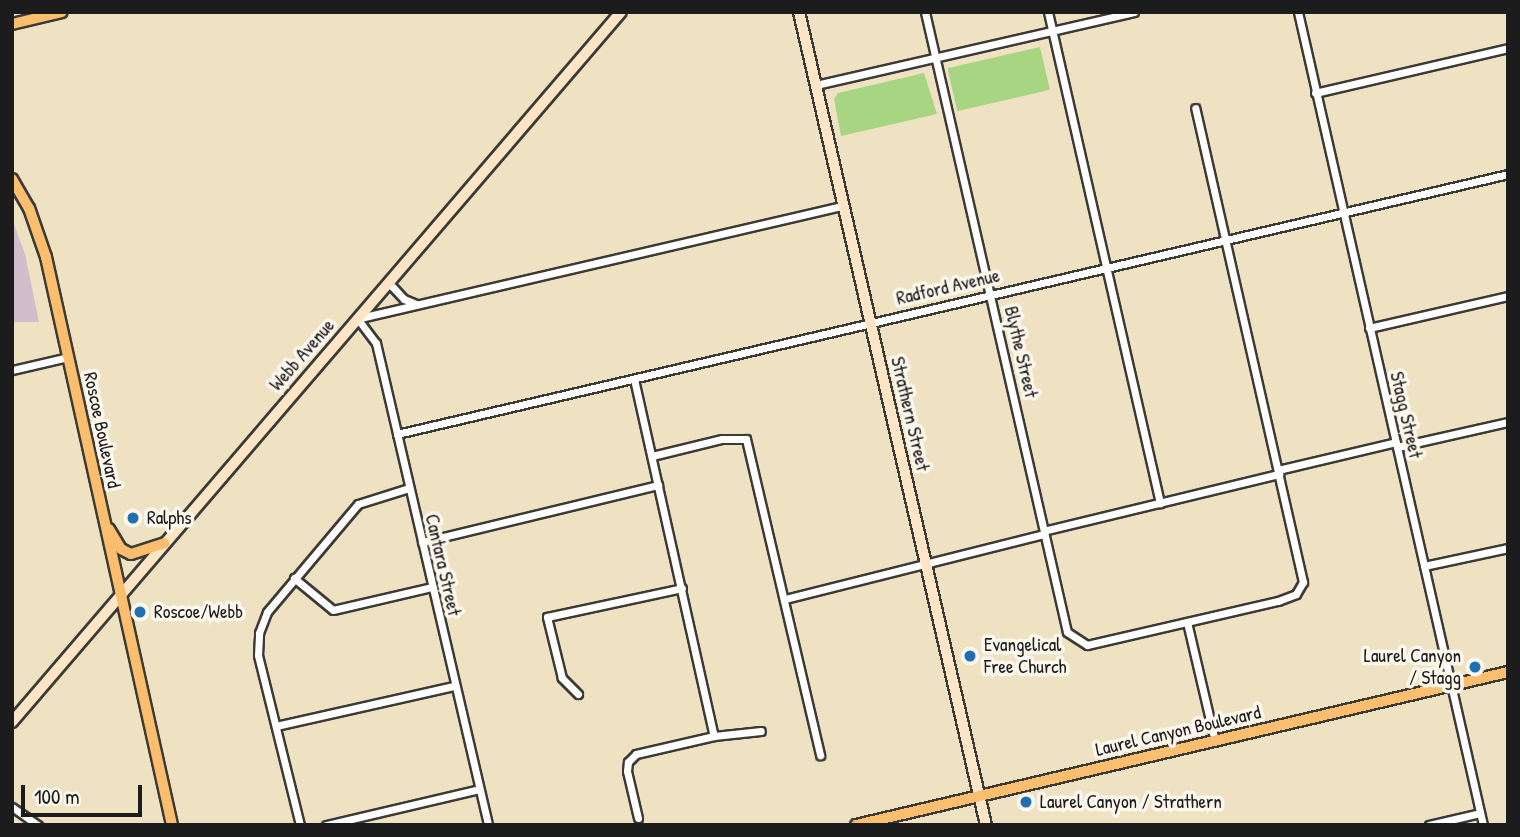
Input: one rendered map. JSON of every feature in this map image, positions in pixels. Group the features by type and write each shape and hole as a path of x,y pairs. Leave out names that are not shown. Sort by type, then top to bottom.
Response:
{"main road":[{"path":"12,24 61,12"},
{"name":"Roscoe Boulevard","path":"12,179 29,208 46,257 172,825"},
{"path":"105,523 126,553 138,554 164,543"},
{"name":"Laurel Canyon Boulevard","path":"856,825 1508,672"}],"street":[{"name":"Webb Avenue","path":"12,722 621,12"},
{"name":"Strathern Street","path":"799,12 986,825"},
{"name":"Blythe Street","path":"925,12 1067,632 1087,645 1187,622"},
{"path":"1048,12 1160,503"},
{"path":"816,85 1134,12"},
{"name":"Stagg Street","path":"1298,12 1483,825"},
{"path":"1315,93 1508,48"},
{"path":"1195,108 1303,582 1292,597 1187,622 1215,741"},
{"name":"Radford Avenue","path":"397,434 1508,174"},
{"path":"356,318 844,206"},
{"path":"389,283 404,299 416,304"},
{"path":"1369,328 1508,296"},
{"name":"Cantara Street","path":"356,318 376,343 488,825"},
{"path":"12,370 68,357"},
{"path":"634,379 714,736"},
{"path":"785,599 1278,472 1508,422"},
{"path":"652,456 722,439 746,439 820,755"},
{"path":"422,541 658,485"},
{"path":"300,825 258,655 258,633 267,612 358,504 409,488"},
{"path":"1424,566 1508,548"},
{"path":"294,578 333,610 432,587"},
{"path":"578,694 562,678 547,617 682,588"},
{"path":"276,726 454,686"},
{"path":"638,818 628,762 636,754 714,736 761,731"},
{"path":"327,825 479,789"},
{"path":"12,807 38,825"},
{"path":"1429,825 1480,813"}],"shaded area":[{"path":"12,219 25,254 39,322 12,322"}],"green space":[{"path":"1040,47 1050,90 957,111 947,68"},
{"path":"924,73 937,114 841,136 834,99 838,93"}],"place":[{"name":"Ralphs","path":"133,518"},
{"name":"Roscoe/Webb","path":"140,612"},
{"name":"Evangelical Free Church","path":"970,656"},
{"name":"Laurel Canyon / Stagg","path":"1475,667"},
{"name":"Laurel Canyon / Strathern","path":"1026,802"}]}
